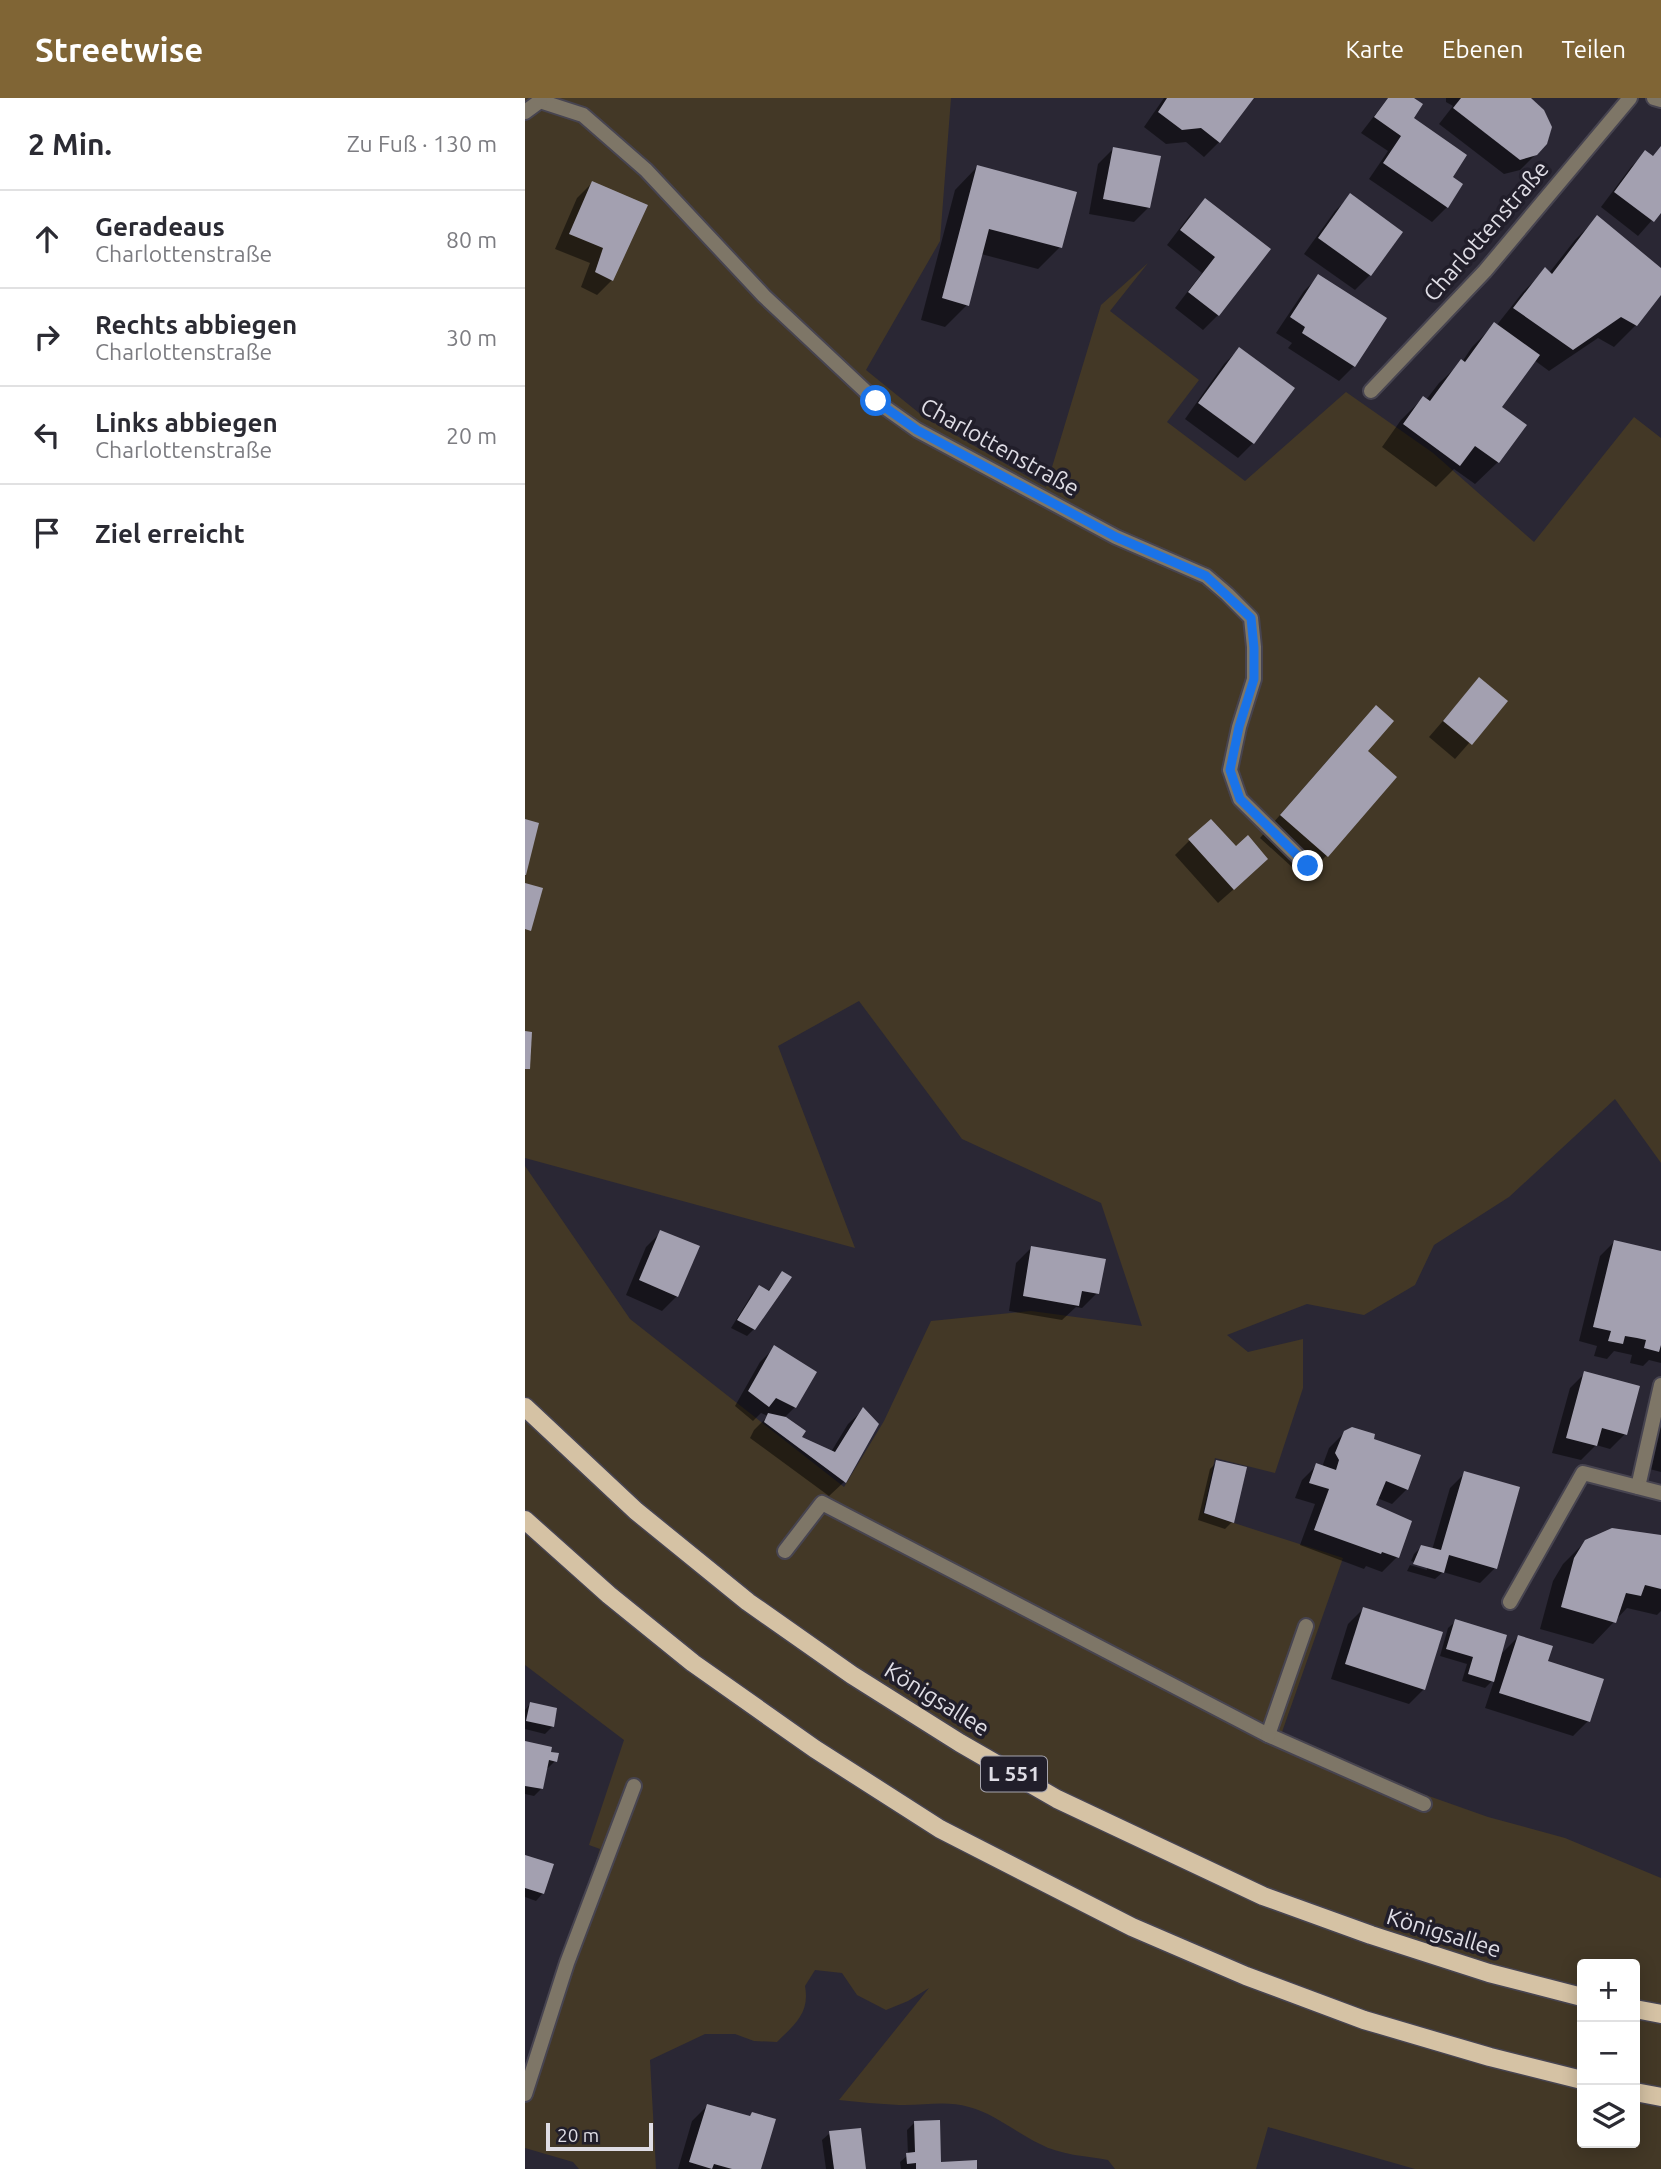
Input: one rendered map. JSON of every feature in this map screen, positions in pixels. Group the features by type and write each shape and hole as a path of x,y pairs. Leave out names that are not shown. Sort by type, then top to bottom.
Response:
{"main road":[{"name":"Königsallee","path":"525,1407 636,1511 748,1602 852,1675 960,1743 1057,1799 1263,1896 1370,1935 1489,1973 1577,1996"},
{"path":"525,1520 609,1595 692,1663 815,1749 940,1829 1132,1927 1246,1976 1364,2020 1490,2057 1577,2079"},
{"path":"1640,2010 1661,2014"},
{"path":"1640,2093 1661,2097"}],"street":[{"name":"Charlottenstraße","path":"1371,391 1485,271 1630,98"},
{"path":"1654,98 1661,100"},
{"name":"Charlottenstraße","path":"525,112 540,99 583,115 646,170 764,296 876,401 917,430 1116,537 1206,576 1227,594 1251,618 1254,648 1254,679 1239,727 1230,770 1240,799 1308,866"},
{"path":"1638,1487 1661,1385"},
{"path":"1510,1602 1583,1473 1661,1493"},
{"path":"785,1551 822,1503 1268,1735 1424,1804"},
{"path":"1268,1735 1306,1626"},
{"path":"525,2094 567,1963 634,1786"}],"shaded area":[{"path":"525,98 951,98 940,241 866,370 924,417 1046,487 1101,305 1148,263 1110,311 1199,380 1167,422 1245,481 1346,392 1433,453 1534,542 1634,417 1661,438 1661,1163 1615,1099 1509,1197 1434,1245 1415,1285 1364,1315 1307,1304 1227,1335 1248,1352 1303,1339 1303,1388 1275,1473 1215,1458 1203,1513 1343,1558 1282,1732 1423,1794 1488,1817 1565,1838 1661,1878 1661,2169 1415,2169 1268,2127 1256,2169 1115,2169 1108,2160 1048,2148 988,2114 969,2107 839,2100 929,1988 886,2010 857,1995 842,1973 815,1970 805,1986 805,2004 800,2017 777,2042 754,2041 735,2034 705,2034 650,2060 656,2169 579,2169 573,2162 525,2148 525,2081 600,1849 589,1845 624,1740 525,1665 525,1166 630,1319 844,1487 884,1421 931,1321 1031,1311 1142,1326 1101,1203 962,1139 859,1001 778,1046 855,1248 525,1158"}],"building":[{"path":"1167,98 1254,98 1220,143 1201,128 1182,130 1158,112"},
{"path":"1388,98 1414,98 1423,104 1414,118 1467,155 1453,177 1463,184 1448,208 1383,163 1401,136 1374,117"},
{"path":"1461,98 1531,98 1544,110 1552,127 1547,144 1537,155 1520,160 1453,108"},
{"path":"1661,146 1661,213 1654,222 1614,192 1645,150 1653,156"},
{"path":"1113,147 1161,156 1150,208 1103,199"},
{"path":"977,165 1077,192 1062,248 989,229 969,306 942,298"},
{"path":"592,181 648,205 613,281 595,272 603,248 569,234"},
{"path":"1350,193 1403,232 1371,276 1318,238"},
{"path":"1205,198 1271,249 1219,316 1188,292 1215,257 1180,230"},
{"path":"1597,215 1661,268 1661,295 1637,326 1621,317 1573,350 1513,308 1545,267 1552,274"},
{"path":"1318,274 1387,318 1355,367 1302,333 1305,327 1290,317"},
{"path":"1494,322 1540,355 1502,407 1527,425 1499,463 1475,446 1460,466 1403,424 1423,396 1430,401 1461,359 1465,362"},
{"path":"1239,347 1295,388 1254,444 1198,403"},
{"path":"1479,677 1508,701 1472,745 1443,721"},
{"path":"1376,705 1394,721 1368,751 1397,777 1328,857 1280,815"},
{"path":"525,819 539,823 526,875 525,875"},
{"path":"1211,819 1236,846 1248,835 1268,859 1234,890 1188,839"},
{"path":"525,883 543,888 531,931 525,929"},
{"path":"525,1031 532,1032 530,1069 525,1069"},
{"path":"660,1230 700,1246 678,1297 639,1280"},
{"path":"1614,1240 1661,1251 1659,1352 1644,1348 1646,1340 1637,1338 1625,1336 1623,1344 1608,1341 1611,1331 1593,1327"},
{"path":"1031,1246 1106,1259 1099,1294 1082,1291 1079,1306 1023,1296"},
{"path":"782,1271 792,1277 755,1330 737,1320 759,1285 769,1291"},
{"path":"774,1345 817,1372 796,1408 776,1398 769,1407 748,1391"},
{"path":"1584,1371 1640,1386 1627,1435 1602,1428 1597,1446 1566,1438"},
{"path":"863,1407 879,1424 846,1483 764,1422 768,1413 786,1417 806,1431 802,1437 835,1452"},
{"path":"1352,1427 1375,1434 1374,1439 1421,1455 1408,1490 1386,1481 1376,1505 1412,1521 1399,1558 1314,1530 1329,1489 1309,1483 1316,1463 1336,1470 1339,1460 1335,1453 1344,1431"},
{"path":"1216,1460 1247,1467 1234,1523 1204,1513"},
{"path":"1464,1471 1520,1487 1497,1569 1449,1555 1444,1573 1413,1564 1421,1545 1441,1550"},
{"path":"1612,1528 1661,1535 1661,1589 1645,1585 1641,1596 1626,1593 1616,1623 1561,1607 1574,1558 1585,1540"},
{"path":"1363,1607 1443,1632 1425,1690 1345,1664"},
{"path":"1455,1619 1507,1635 1494,1682 1468,1674 1473,1657 1446,1649"},
{"path":"1518,1635 1553,1646 1548,1661 1604,1679 1590,1722 1499,1693"},
{"path":"530,1702 557,1708 554,1727 526,1721"},
{"path":"525,1741 552,1747 551,1752 559,1753 557,1762 549,1760 543,1789 525,1786"},
{"path":"525,1855 554,1864 544,1894 525,1888"},
{"path":"707,2104 750,2116 752,2112 776,2119 761,2169 732,2169 714,2164 712,2169 689,2162"},
{"path":"940,2120 941,2162 977,2160 977,2169 916,2169 916,2163 907,2164 906,2153 915,2152 914,2121"},
{"path":"861,2128 866,2169 834,2169 829,2131"}],"route":[{"path":"876,401 917,430 1116,537 1206,576 1251,618 1254,679 1239,727 1230,770 1240,799 1308,866"}]}
